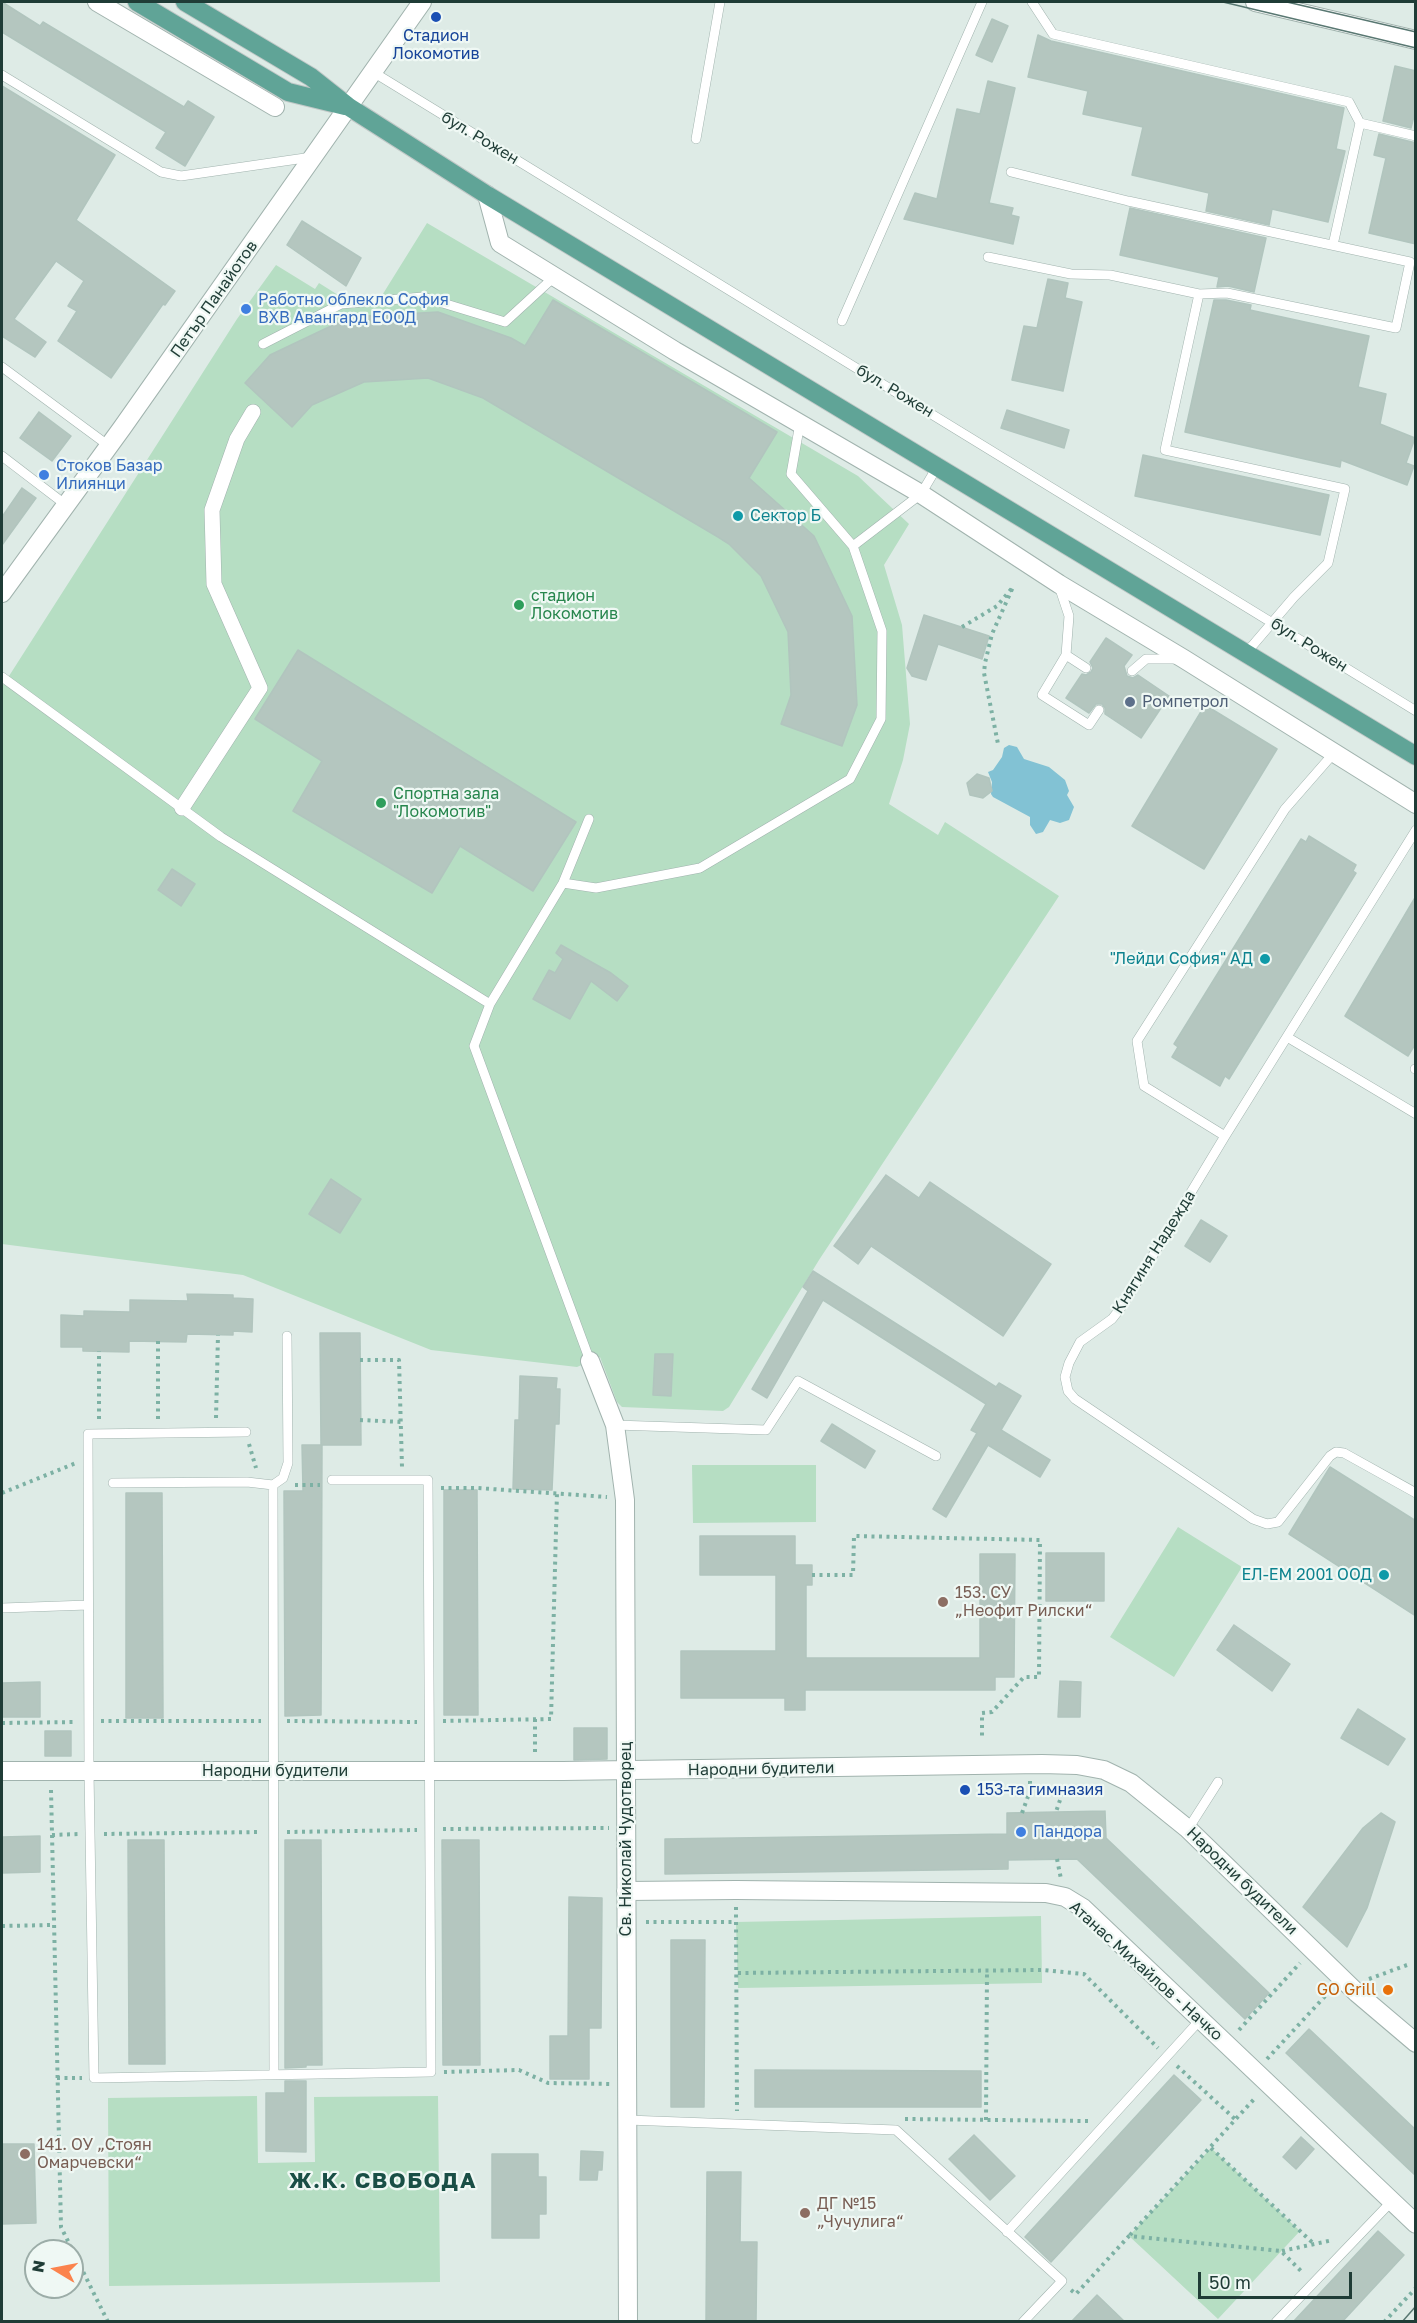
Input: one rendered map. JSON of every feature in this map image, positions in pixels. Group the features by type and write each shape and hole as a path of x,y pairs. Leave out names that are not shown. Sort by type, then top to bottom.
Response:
{"main road":[{"path":"137,2 288,92 349,107"},
{"path":"185,2 311,77 349,107 487,195 1416,756"}],"street":[{"path":"97,2 275,107"},
{"name":"Петър Панайотов","path":"2,593 109,446 422,2"},
{"path":"1255,2 1274,4 1416,40"},
{"path":"487,195 500,243 553,278 921,494 1059,584 1416,804"},
{"path":"182,808 260,688 214,584 212,510 237,439 253,412"},
{"name":"Св. Николай Чудотворец","path":"590,1361 615,1425 625,1500 628,2322"},
{"name":"Народни будители","path":"2,1771 536,1771 1030,1764 1077,1765 1104,1770 1131,1783 1188,1829 1357,1993 1416,2043"},
{"name":"Атанас Михайлов - Начко","path":"626,1891 1046,1893 1065,1897 1083,1908 1416,2223"}],"lane":[{"path":"696,139 720,2"},
{"path":"842,321 982,2"},
{"path":"1032,2 1053,34 1349,102 1360,123 1333,245"},
{"name":"бул. Рожен","path":"374,72 1416,711"},
{"path":"2,75 161,172 181,176 314,157"},
{"path":"1360,123 1416,136"},
{"path":"988,257 1071,274 1110,275 1199,294 1227,293 1396,328 1410,262 1128,201 1011,172"},
{"path":"263,344 341,304 423,297 505,322 553,278"},
{"path":"1199,294 1165,450 1345,489 1328,562 1294,597 1247,652"},
{"path":"2,367 109,446"},
{"path":"563,883 596,888 700,868 850,779 881,719 882,631 853,546 791,474 800,422"},
{"path":"2,456 66,505"},
{"path":"853,546 921,494 937,466"},
{"path":"1059,584 1069,616 1066,655 1042,695 1089,725 1099,710"},
{"path":"1066,655 1086,668"},
{"path":"1132,671 1146,659 1184,659"},
{"path":"2,677 221,837 490,1004"},
{"path":"1225,1136 1144,1086 1137,1041 1285,809 1333,754"},
{"path":"589,819 563,883 490,1004 474,1046 590,1361"},
{"name":"Княгиня Надежда","path":"1416,830 1225,1136 1123,1305 1112,1319 1080,1342 1065,1377 1068,1391 1075,1399 1253,1519 1267,1524 1278,1522 1330,1456 1336,1452 1344,1453 1416,1493"},
{"path":"1287,1037 1416,1114"},
{"path":"113,1483 260,1483 273,1485 284,1478 288,1463 287,1336"},
{"path":"615,1425 766,1430 798,1381 936,1456"},
{"path":"246,1432 88,1434 89,1771 94,2078 431,2072 428,1480 332,1480"},
{"path":"273,1485 274,2075"},
{"path":"2,1608 88,1605"},
{"path":"1188,1829 1218,1782"},
{"path":"1007,2232 1200,2020"},
{"path":"627,2120 896,2130 1062,2281 1023,2322"},
{"path":"1276,2322 1392,2201"}],"path":[{"path":"962,627 997,606 1013,587 992,634 984,673 998,744"},
{"path":"216,1432 218,1335"},
{"path":"158,1341 158,1433"},
{"path":"98,1434 99,1351"},
{"path":"360,1360 399,1360 402,1480"},
{"path":"360,1420 401,1422"},
{"path":"246,1432 260,1483"},
{"path":"2,1492 71,1464 88,1461"},
{"path":"428,1488 477,1488 598,1495"},
{"path":"2,1723 429,1722 551,1719 557,1492"},
{"path":"812,1575 853,1575 854,1536 1040,1540 1039,1677 1024,1677 992,1712 982,1713 982,1739"},
{"path":"534,1719 536,1771"},
{"path":"1022,1813 1030,1791 1030,1764"},
{"path":"51,1771 61,2227 108,2322"},
{"path":"1030,1791 1063,1791 1056,1812"},
{"path":"52,1835 626,1828"},
{"path":"627,1922 736,1922 737,2124"},
{"path":"2,1926 53,1925"},
{"path":"1226,2044 1312,1950"},
{"path":"1357,1993 1369,1979 1407,1965"},
{"path":"738,1973 1042,1970 1084,1974 1167,2057 1236,2120"},
{"path":"986,2120 987,1971"},
{"path":"1062,2281 1076,2294 1211,2148 1236,2120 1262,2078 1342,1978"},
{"path":"431,2072 519,2070 548,2083 627,2084"},
{"path":"57,2078 94,2078"},
{"path":"896,2130 897,2119 1108,2121"},
{"path":"1211,2148 1314,2244"},
{"path":"1129,2236 1281,2252 1359,2234"},
{"path":"1281,2252 1313,2283"},
{"path":"1384,2322 1416,2288"}],"green space":[{"path":"427,223 858,476 909,524 884,565 902,625 910,724 903,760 889,804 938,835 945,822 1059,896 819,1260 729,1407 723,1411 622,1407 617,1402 600,1357 577,1367 431,1350 243,1275 2,1244 2,687 237,319 276,265 315,289 319,283 346,300 381,297"},
{"path":"692,1465 816,1465 816,1522 693,1523"},
{"path":"1178,1527 1242,1567 1174,1677 1110,1637"},
{"path":"1041,1916 1042,1983 738,1988 736,1922"},
{"path":"257,2096 258,2163 315,2162 314,2097 438,2096 440,2282 109,2286 108,2098"},
{"path":"1211,2148 1300,2231 1218,2319 1129,2236"}],"water":[{"path":"1009,745 1017,747 1024,759 1049,767 1065,780 1069,791 1067,795 1074,807 1069,820 1060,823 1050,820 1043,832 1036,834 1030,825 1030,817 993,797 992,782 988,772 993,770 1002,757 1004,748"}],"building":[{"path":"2,2 40,26 43,22 184,107 188,101 214,117 185,166 156,148 166,132 2,32"},
{"path":"992,19 1008,26 992,62 976,55"},
{"path":"1038,35 1051,41 1344,108 1336,149 1345,151 1328,222 1272,209 1269,225 1206,211 1209,193 1132,175 1143,127 1083,114 1088,91 1028,77"},
{"path":"1395,66 1416,71 1416,108 1411,128 1383,121"},
{"path":"988,81 1015,88 989,203 1013,208 1011,215 1019,217 1013,244 904,219 915,193 937,199 957,109 980,114"},
{"path":"2,86 115,155 76,220 175,291 165,305 163,304 111,378 58,341 77,311 68,306 84,281 56,261 14,319 46,342 35,357 2,336"},
{"path":"1379,134 1416,143 1416,244 1369,233 1386,158 1374,155"},
{"path":"1130,208 1266,238 1254,292 1228,286 1217,287 1219,277 1120,255"},
{"path":"302,221 361,258 346,286 287,245"},
{"path":"1048,279 1068,283 1065,298 1082,302 1063,391 1012,380 1024,326 1037,328"},
{"name":"Сектор Б","path":"553,300 777,432 749,478 814,536 852,616 857,705 842,746 781,724 791,695 788,632 761,576 729,544 718,537 483,398 428,378 364,382 312,405 292,427 245,383 270,355 350,317 438,312 511,338 525,346"},
{"path":"1214,300 1251,305 1250,310 1369,336 1358,387 1386,394 1380,424 1415,438 1406,463 1414,466 1407,485 1341,460 1340,467 1185,432"},
{"path":"1007,410 1069,430 1064,448 1001,428"},
{"path":"39,412 71,436 52,461 20,438"},
{"path":"1143,455 1329,495 1320,535 1135,496"},
{"path":"22,488 36,498 2,545 2,517"},
{"path":"924,615 989,636 982,659 938,644 926,680 912,676 907,668"},
{"path":"1106,638 1132,655 1124,666 1127,676 1133,678 1138,675 1169,696 1141,738 1105,714 1102,704 1096,704 1089,713 1066,698 1082,674 1086,675 1091,672 1093,668 1090,662"},
{"path":"298,650 576,822 533,891 460,846 432,893 293,811 322,761 255,719"},
{"path":"1205,705 1277,749 1204,869 1132,826"},
{"path":"977,774 989,778 992,791 983,798 970,795 967,783"},
{"name":"\"Лейди София\" АД","path":"1309,836 1356,865 1353,871 1356,873 1229,1079 1225,1076 1220,1086 1172,1057 1178,1047 1174,1044 1301,839 1306,842"},
{"path":"172,869 195,884 181,906 158,890"},
{"path":"1416,896 1416,1043 1408,1056 1345,1016"},
{"path":"561,945 611,973 628,986 617,1001 591,981 570,1019 533,999 549,970 555,973 563,959 556,953"},
{"path":"886,1175 919,1198 930,1182 1051,1264 1003,1336 871,1246 858,1264 834,1246"},
{"path":"331,1179 361,1199 340,1233 309,1214"},
{"path":"1201,1220 1227,1236 1210,1262 1185,1246"},
{"path":"813,1271 996,1387 999,1383 1021,1396 1001,1430 1050,1460 1040,1477 988,1445 946,1517 933,1509 977,1433 971,1430 986,1404 823,1300 767,1398 752,1389 808,1291 803,1287"},
{"path":"187,1294 233,1295 233,1298 253,1299 252,1332 233,1331 233,1335 187,1334 186,1342 129,1341 129,1352 83,1351 83,1347 61,1347 61,1315 84,1316 84,1311 130,1312 130,1300 188,1301"},
{"path":"320,1333 360,1333 361,1445 322,1445 321,1715 285,1716 284,1491 303,1491 302,1445 321,1445"},
{"path":"655,1354 673,1354 671,1396 653,1395"},
{"path":"520,1376 557,1378 556,1389 560,1389 559,1424 555,1424 552,1490 513,1489 515,1420 519,1420"},
{"path":"832,1424 875,1451 865,1468 821,1441"},
{"name":"ЕЛ-ЕМ 2001 ООД","path":"1330,1467 1416,1521 1416,1616 1289,1534"},
{"path":"444,1490 477,1490 478,1715 444,1715"},
{"path":"126,1493 162,1493 163,1718 126,1718"},
{"path":"700,1536 795,1536 795,1565 812,1565 812,1585 806,1585 806,1658 980,1658 980,1554 1015,1554 1014,1677 995,1677 995,1690 805,1690 805,1710 785,1710 785,1698 681,1698 681,1651 776,1651 776,1575 700,1575"},
{"path":"1046,1553 1104,1553 1104,1601 1046,1601"},
{"path":"1234,1625 1290,1664 1272,1691 1217,1650"},
{"path":"1060,1681 1081,1682 1080,1717 1058,1717"},
{"path":"40,1682 40,1717 2,1717 2,1683"},
{"path":"1358,1709 1405,1739 1388,1765 1341,1738"},
{"path":"574,1728 607,1728 607,1759 574,1760"},
{"path":"45,1731 71,1731 71,1756 45,1756"},
{"path":"1105,1811 1106,1838 1269,1993 1245,2019 1077,1859 1008,1860 1008,1869 665,1874 665,1839 1007,1834 1007,1813"},
{"path":"1381,1813 1395,1822 1367,1908 1347,1947 1303,1907 1363,1828"},
{"path":"40,1836 40,1872 2,1873 2,1837"},
{"path":"128,1840 164,1840 165,2064 129,2064"},
{"path":"285,1840 321,1840 322,2065 285,2068"},
{"path":"442,1840 479,1840 480,2065 443,2065"},
{"path":"569,1897 602,1898 601,2028 589,2028 589,2079 550,2079 550,2036 568,2036"},
{"path":"671,1940 705,1940 704,2107 671,2107"},
{"path":"1309,2029 1416,2130 1416,2176 1286,2053"},
{"path":"755,2070 981,2071 981,2107 755,2107"},
{"path":"1174,2075 1201,2100 1051,2262 1025,2237"},
{"path":"285,2081 306,2081 306,2152 266,2151 266,2093 285,2093"},
{"path":"974,2135 1015,2176 990,2200 949,2159"},
{"path":"1301,2137 1314,2149 1296,2169 1283,2157"},
{"path":"2,2144 34,2144 36,2223 2,2224"},
{"path":"581,2151 603,2152 602,2170 598,2170 597,2180 580,2180"},
{"path":"492,2154 538,2154 538,2177 546,2177 546,2214 539,2214 539,2238 492,2238"},
{"path":"707,2172 741,2172 740,2242 757,2242 756,2322 706,2322"},
{"path":"1378,2231 1404,2255 1342,2322 1293,2322"},
{"path":"1097,2295 1125,2322 1071,2322"}],"tram line":[{"path":"1223,2 1416,48"},
{"path":"1287,2 1416,32"},
{"path":"1402,2322 1416,2306"}],"place":[{"name":"Стадион Локомотив","path":"436,17"},
{"name":"Работно облекло София ВХВ Авангард ЕООД","path":"246,309"},
{"name":"Стоков Базар Илиянци","path":"44,475"},
{"name":"Сектор Б","path":"738,516"},
{"name":"стадион Локомотив","path":"519,605"},
{"name":"Ромпетрол","path":"1130,702"},
{"name":"Спортна зала \"Локомотив\"","path":"381,803"},
{"name":"\"Лейди София\" АД","path":"1265,959"},
{"name":"ЕЛ-ЕМ 2001 ООД","path":"1384,1575"},
{"name":"153. СУ „Неофит Рилски“","path":"943,1602"},
{"name":"153-та гимназия","path":"965,1790"},
{"name":"Пандора","path":"1021,1832"},
{"name":"GO Grill","path":"1388,1990"},
{"name":"141. ОУ „Стоян Омарчевски“","path":"25,2154"},
{"name":"ДГ №15 „Чучулига“","path":"805,2213"}],"district":[{"name":"Ж.К. СВОБОДА","path":"383,2181"}]}
